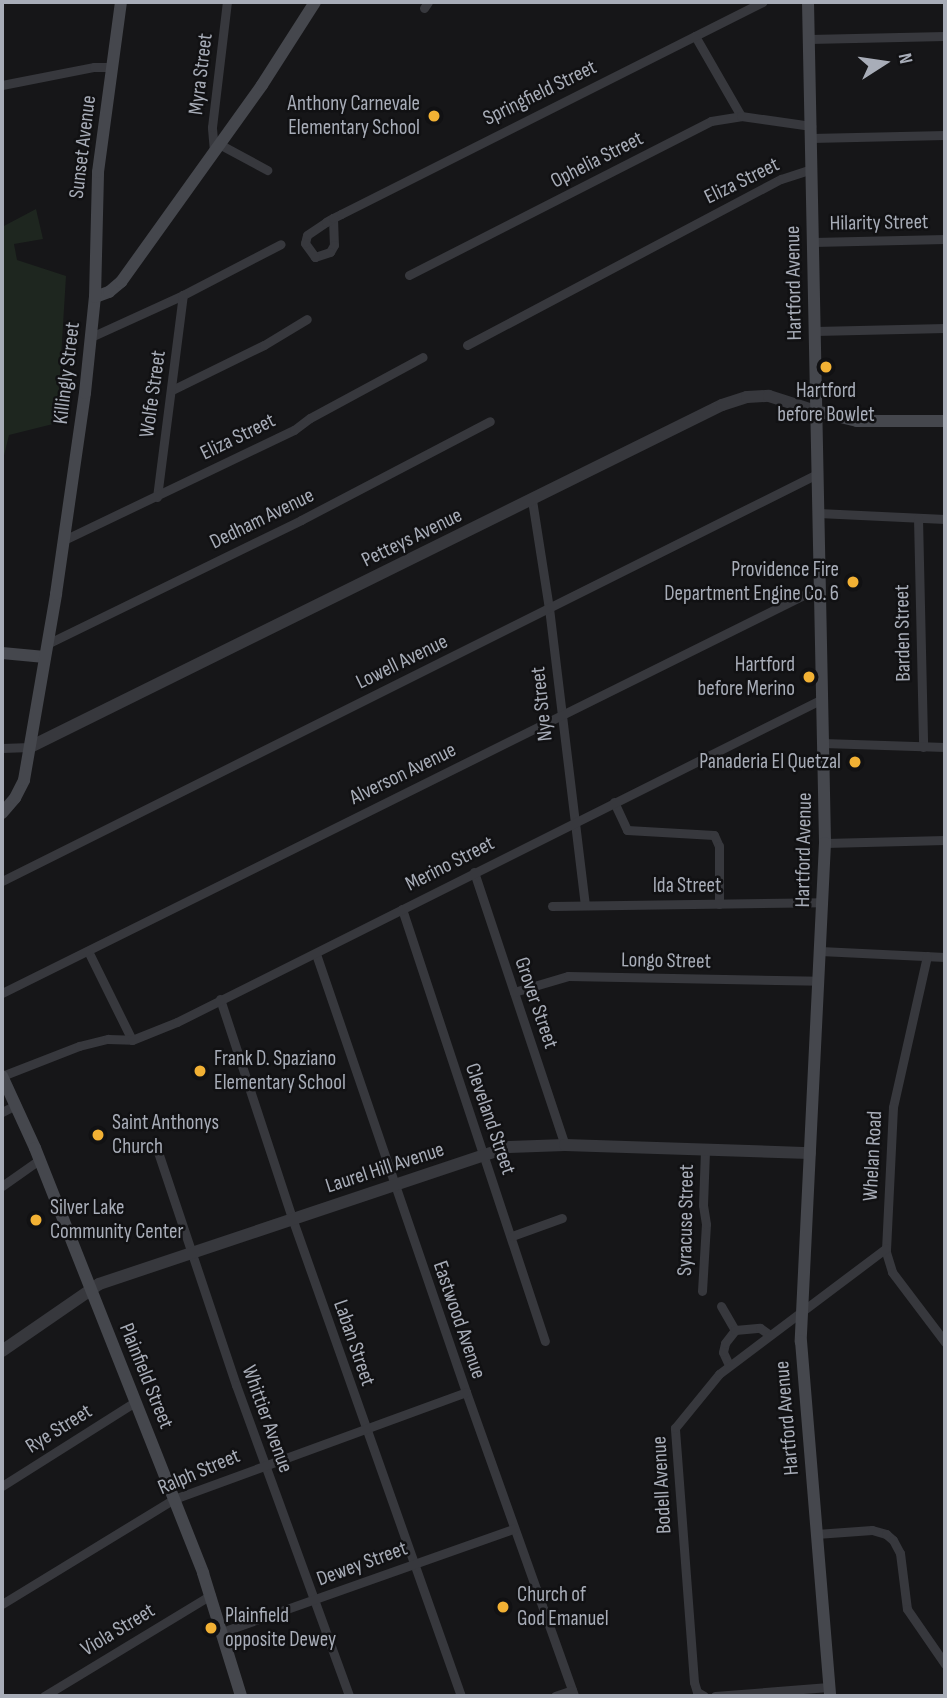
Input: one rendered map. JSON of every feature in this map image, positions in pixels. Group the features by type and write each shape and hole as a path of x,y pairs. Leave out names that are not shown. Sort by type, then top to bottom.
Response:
{"main road":[{"name":"Sunset Avenue","path":"95,297 95,215 121,2"},
{"name":"Killingly Street","path":"2,813 15,798 24,780 30,747 64,540 95,297 109,292 121,282 217,148 316,2"},
{"name":"Hartford Avenue","path":"808,2 825,843 801,1351 829,1692"},
{"path":"816,411 857,421 945,421"},
{"path":"2,653 46,650"},
{"name":"Plainfield Street","path":"2,1076 40,1160 174,1499 211,1595 241,1696"}],"street":[{"name":"Myra Street","path":"217,148 212,128 227,2"},
{"name":"Springfield Street","path":"333,218 764,2"},
{"path":"695,36 741,116"},
{"path":"809,39 945,36"},
{"path":"2,85 94,67 112,67"},
{"name":"Ophelia Street","path":"409,275 711,121 741,116 811,132 945,135"},
{"path":"217,148 267,170"},
{"name":"Eliza Street","path":"467,345 781,179 811,169"},
{"name":"Hilarity Street","path":"813,242 945,239"},
{"path":"91,337 183,295 281,244"},
{"name":"Wolfe Street","path":"157,497 183,295"},
{"path":"172,390 264,345 307,319"},
{"path":"815,331 945,328"},
{"name":"Eliza Street","path":"64,540 293,430 310,418 423,357"},
{"name":"Petteys Avenue","path":"30,747 734,401 769,396 816,411"},
{"name":"Dedham Avenue","path":"46,650 490,421"},
{"name":"Lowell Avenue","path":"2,881 817,474"},
{"name":"Nye Street","path":"532,500 549,608 585,905"},
{"path":"818,513 945,519"},
{"name":"Barden Street","path":"918,518 923,747"},
{"name":"Alverson Avenue","path":"2,993 820,587"},
{"name":"Merino Street","path":"2,1076 89,1044 108,1039 132,1040 316,954 574,821 822,699"},
{"path":"823,743 945,747"},
{"path":"2,748 30,747"},
{"path":"614,802 627,830 714,835 719,846 719,904"},
{"path":"825,843 945,840"},
{"name":"Grover Street","path":"474,872 565,1145"},
{"name":"Ida Street","path":"552,906 823,902"},
{"name":"Cleveland Street","path":"402,908 545,1341"},
{"path":"88,951 132,1040"},
{"path":"820,951 945,957"},
{"name":"Eastwood Avenue","path":"316,954 513,1529 573,1693"},
{"name":"Whelan Road","path":"927,957 894,1101 886,1248 892,1272 945,1342"},
{"name":"Longo Street","path":"514,992 568,975 819,981"},
{"name":"Laban Street","path":"220,999 292,1218 461,1696"},
{"path":"2,1112 16,1105"},
{"name":"Laurel Hill Avenue","path":"2,1351 91,1289 191,1252 518,1145 810,1153"},
{"name":"Syracuse Street","path":"702,1291 706,1224 703,1205 705,1150"},
{"name":"Whittier Avenue","path":"158,1153 265,1464 349,1696"},
{"path":"2,1186 40,1160"},
{"path":"512,1236 562,1219"},
{"name":"Bodell Avenue","path":"700,1694 674,1433 683,1415 714,1378 886,1248"},
{"path":"721,1306 735,1329"},
{"path":"729,1366 723,1352 724,1343 735,1329 760,1328 770,1335"},
{"name":"Ralph Street","path":"2,1604 174,1499 466,1392"},
{"name":"Rye Street","path":"2,1486 135,1402"},
{"name":"Dewey Street","path":"222,1632 513,1529"},
{"path":"816,1534 872,1530 881,1532 893,1541 900,1553 907,1609 945,1664"},
{"name":"Viola Street","path":"44,1696 211,1595"},
{"path":"715,1696 829,1692"},
{"path":"555,1696 573,1693"}],"shaded area":[{"path":"36,209 43,239 14,244 17,260 66,276 57,423 9,435 2,464 2,227"}],"place":[{"name":"Anthony Carnevale Elementary School","path":"434,116"},
{"name":"Hartford before Bowlet","path":"826,367"},
{"name":"Providence Fire Department Engine Co. 6","path":"853,582"},
{"name":"Hartford before Merino","path":"809,677"},
{"name":"Panaderia El Quetzal","path":"855,762"},
{"name":"Frank D. Spaziano Elementary School","path":"200,1071"},
{"name":"Saint Anthonys Church","path":"98,1135"},
{"name":"Silver Lake Community Center","path":"36,1220"},
{"name":"Church of God Emanuel","path":"503,1607"},
{"name":"Plainfield opposite Dewey","path":"211,1628"}]}
